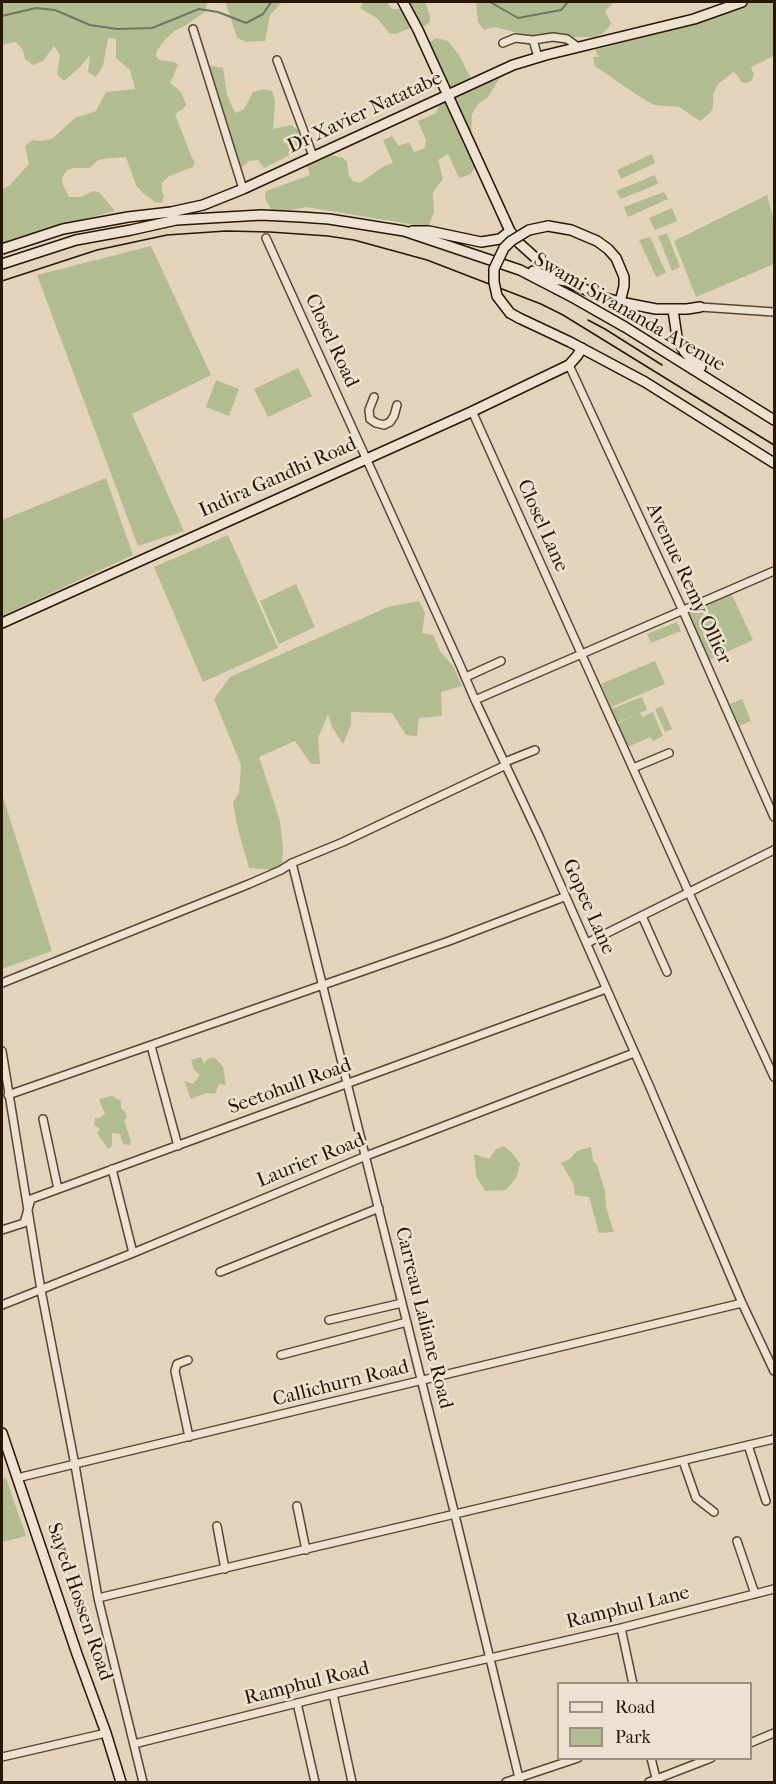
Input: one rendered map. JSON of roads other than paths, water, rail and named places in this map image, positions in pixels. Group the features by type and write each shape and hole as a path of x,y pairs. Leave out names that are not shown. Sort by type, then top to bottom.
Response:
{"main road":[{"path":"403,2 510,231 519,243 566,281 602,297 640,307 673,310 700,307"},
{"name":"Dr Xavier Natatabe","path":"2,249 84,224 188,209 243,189 513,65 694,19 742,2"},
{"path":"418,30 427,42 449,87 456,88 481,80"},
{"name":"Swami Sivananda Avenue","path":"2,264 76,240 176,220 261,215 339,220 404,231 519,270 574,298 625,327 774,420"},
{"path":"620,303 624,278 616,258 597,241 571,230 548,226 529,230 504,248 494,269 497,296 504,306 519,318 645,382 774,463"},
{"path":"404,231 429,231 481,242 500,238 510,231"},
{"path":"519,270 566,281"},
{"path":"673,310 677,337 684,351 728,391"},
{"path":"569,365 582,348"},
{"name":"Indira Gandhi Road","path":"2,622 367,459 569,365"},
{"name":"Sayed Hossen Road","path":"2,1433 121,1782"}],"street":[{"path":"193,28 243,189"},
{"path":"503,43 515,38 533,40 553,37 567,39 578,47"},
{"path":"533,40 538,57"},
{"path":"278,60 314,156"},
{"name":"Closel Road","path":"266,238 367,459"},
{"path":"700,307 774,312"},
{"name":"Avenue Remy Ollier","path":"569,365 774,818"},
{"path":"374,397 369,410 370,418 376,423 384,425 390,422 397,405"},
{"name":"Closel Lane","path":"472,411 688,893 774,1077"},
{"name":"Gopee Lane","path":"367,459 564,897 587,943 742,1303 774,1371"},
{"path":"475,700 774,571"},
{"path":"466,676 501,661"},
{"path":"2,983 281,870 292,862 343,842 534,750"},
{"path":"633,768 669,753"},
{"path":"587,943 774,850"},
{"name":"Carreau Laliane Road","path":"292,862 519,1781"},
{"path":"8,1095 459,938 564,897"},
{"path":"642,916 667,972"},
{"name":"Seetohull Road","path":"2,1230 24,1223 31,1199 606,989"},
{"path":"151,1046 178,1146"},
{"path":"2,1051 41,1290 98,1598 143,1782"},
{"name":"Laurier Road","path":"2,1305 366,1156 634,1053"},
{"path":"43,1119 58,1189"},
{"path":"112,1169 133,1253"},
{"path":"220,1272 379,1208"},
{"path":"329,1320 402,1303"},
{"name":"Callichurn Road","path":"17,1478 742,1303"},
{"path":"281,1355 407,1322"},
{"path":"188,1360 177,1364 175,1371 189,1437"},
{"path":"98,1598 774,1439"},
{"path":"748,1445 766,1500"},
{"path":"683,1461 696,1498 714,1512"},
{"path":"297,1506 306,1550"},
{"path":"217,1526 225,1569"},
{"path":"737,1541 754,1594"},
{"name":"Ramphul Lane","path":"489,1658 621,1628 774,1589"},
{"path":"621,1628 633,1682"},
{"name":"Ramphul Road","path":"134,1744 489,1658"},
{"path":"333,1694 352,1782"},
{"path":"297,1703 315,1782"},
{"path":"2,1757 106,1733"},
{"path":"752,1742 774,1733"},
{"path":"506,1782 519,1781 573,1760"},
{"path":"651,1760 654,1782 706,1760"}],"waterway":[{"path":"2,16 36,8 55,10 90,25 117,29 152,28 199,9 218,12 246,23 263,14 271,2"},
{"path":"490,2 518,18 561,10 568,2"}],"tram line":[{"path":"2,281 97,250 167,235 226,231 270,232 354,240 427,260 541,304 563,315 774,445"},
{"path":"588,320 662,365"}]}
